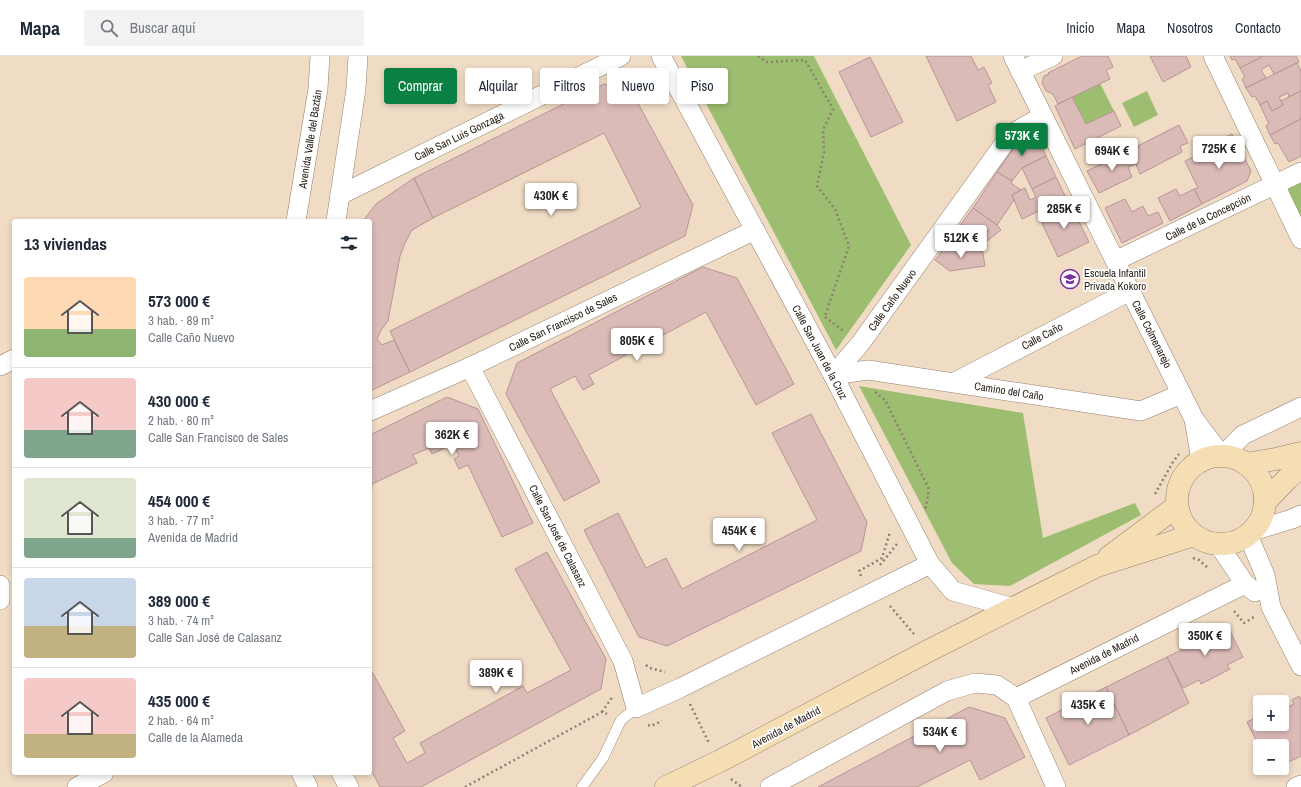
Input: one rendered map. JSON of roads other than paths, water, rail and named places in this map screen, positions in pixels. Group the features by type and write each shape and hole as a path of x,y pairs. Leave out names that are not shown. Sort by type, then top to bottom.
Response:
{"main road":[{"path":"1246,464 1301,453"},
{"path":"1222,456 1235,458 1246,464 1255,472 1264,491 1265,502 1261,517 1250,533 1239,540 1228,544 1205,542 1194,535 1186,527 1180,517 1177,506 1177,493 1182,480 1190,468 1201,460 1222,456"},
{"path":"1265,502 1301,467"},
{"name":"Avenida de Madrid","path":"1097,566 1177,506"},
{"name":"Avenida de Madrid","path":"666,787 720,761 928,651 1097,566 1194,535"}],"street":[{"name":"Avenida Valle del Baztán","path":"296,219 318,89 320,56"},
{"path":"336,219 356,89 358,56"},
{"name":"Calle San Luis Gonzaga","path":"340,195 621,56"},
{"name":"Calle San Juan de la Cruz","path":"661,56 833,375 930,564 953,591 1013,608"},
{"path":"1016,64 1053,56"},
{"path":"1213,56 1301,239"},
{"name":"Calle Colmenarejo","path":"1016,64 1194,419 1222,456"},
{"name":"Calle Caño Nuevo","path":"833,375 860,344 1011,134 1043,116"},
{"name":"Calle de la Concepción","path":"1115,261 1301,172"},
{"name":"Calle San Francisco de Sales","path":"372,410 470,367 755,230"},
{"name":"Calle Caño","path":"955,382 1130,291"},
{"path":"0,366 12,360"},
{"name":"Calle San José de Calasanz","path":"470,367 623,662 636,708"},
{"name":"Camino del Caño","path":"833,375 868,370 1141,411 1182,394"},
{"path":"1222,456 1243,435 1301,407"},
{"name":"Calle Colmenarejo","path":"1194,419 1201,460"},
{"path":"1300,663 1271,607 1265,575 1250,533 1301,515"},
{"path":"1218,544 1245,584 1271,607"},
{"path":"636,708 930,564"},
{"name":"Avenida de Madrid","path":"1016,698 1245,584"},
{"path":"770,787 948,691 975,683 997,685 1016,698 1056,787"},
{"path":"77,787 100,775"},
{"path":"302,775 308,787"},
{"path":"342,775 349,787"},
{"path":"1296,787 1301,785"}],"lane":[{"path":"582,787 603,758 621,720 636,708"}],"place":[{"name":"Escuela Infantil Privada Kokoro","path":"1070,279"}]}
